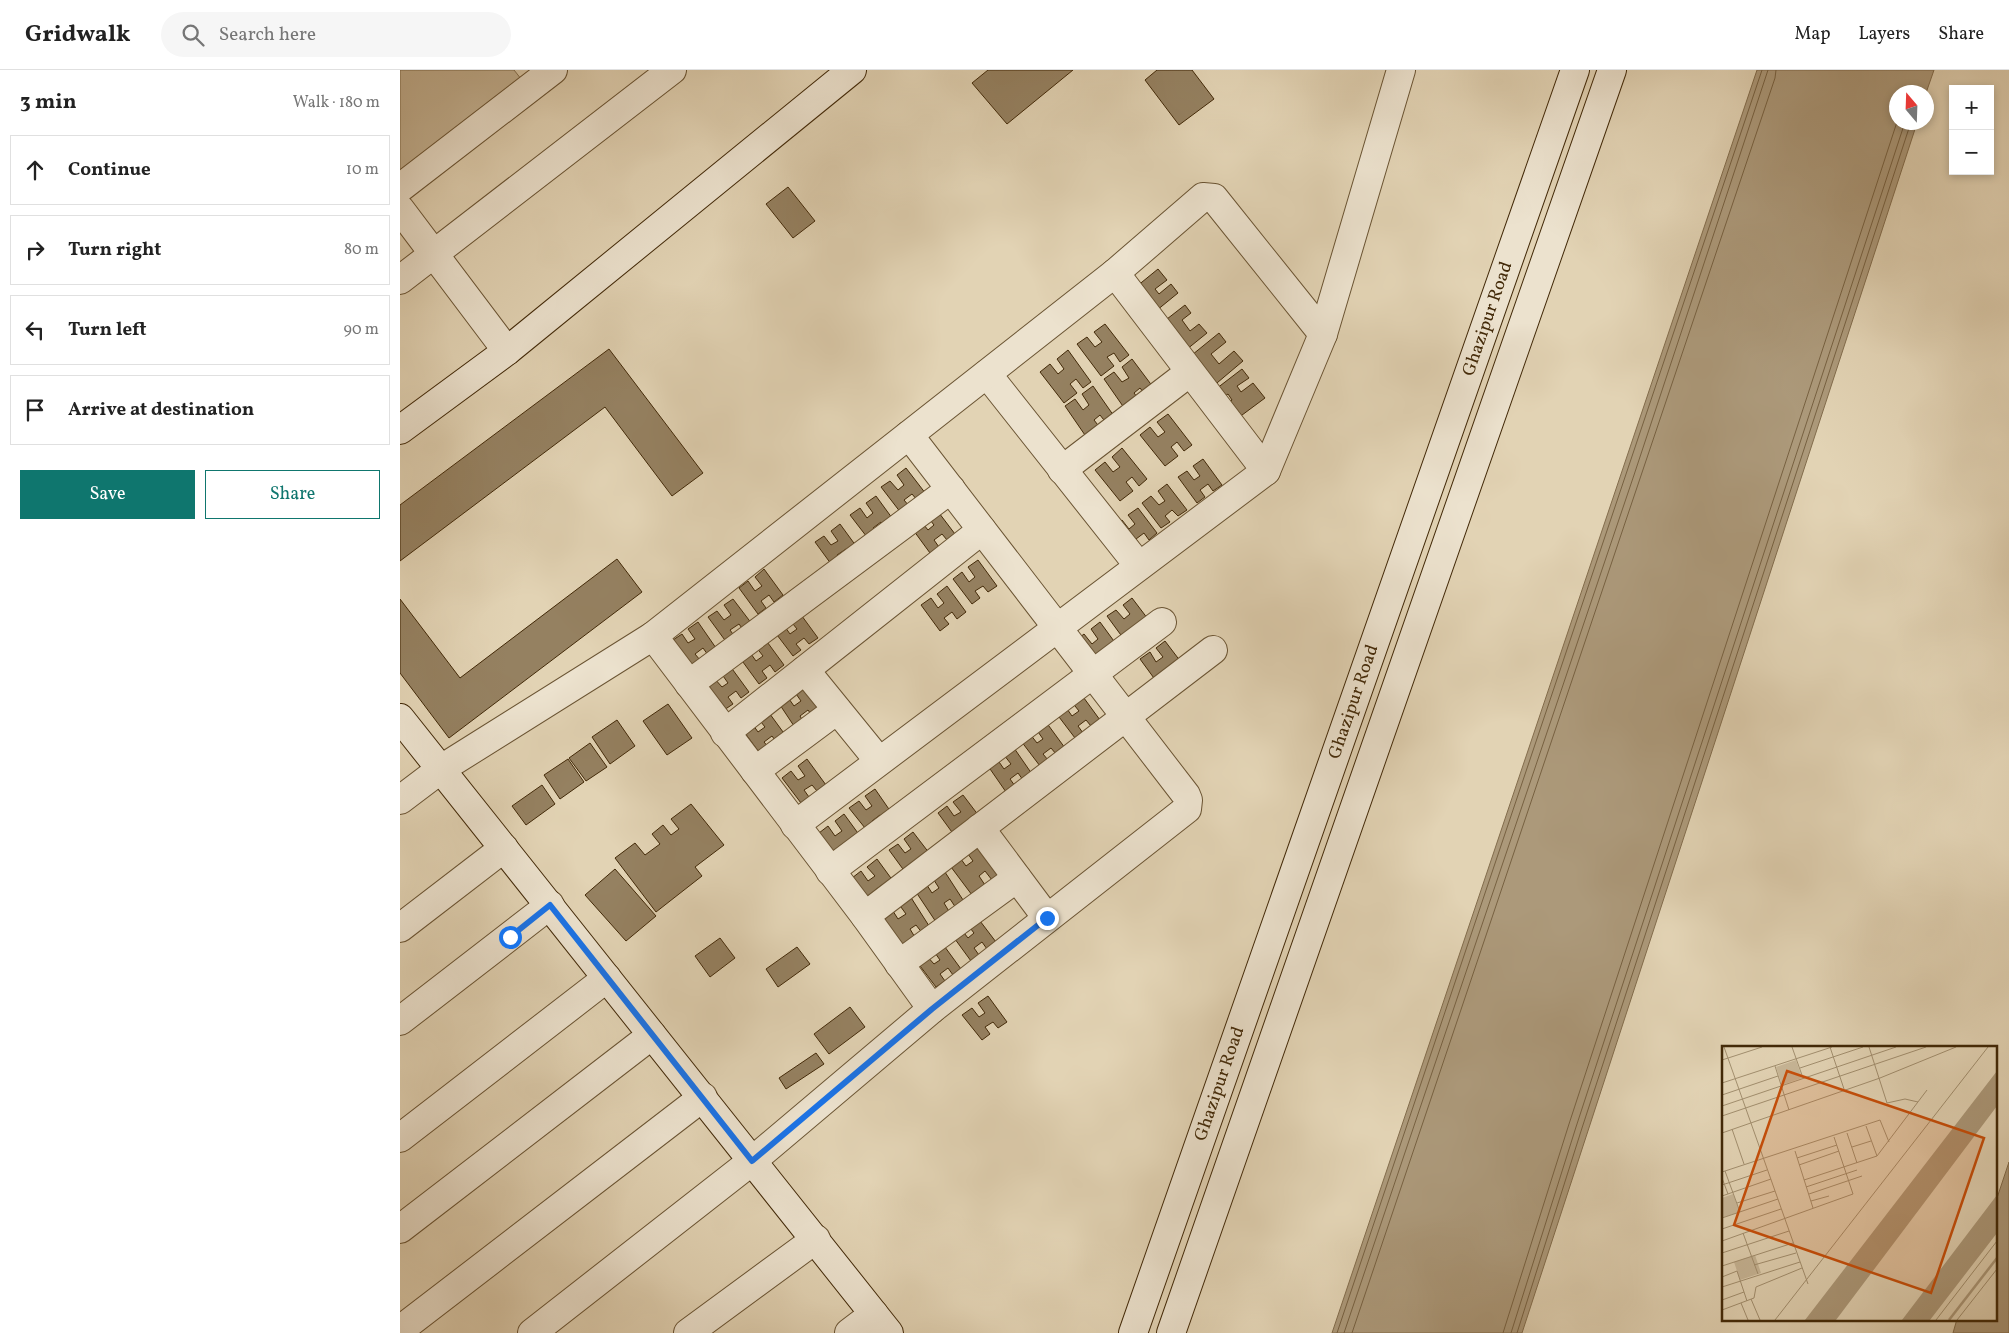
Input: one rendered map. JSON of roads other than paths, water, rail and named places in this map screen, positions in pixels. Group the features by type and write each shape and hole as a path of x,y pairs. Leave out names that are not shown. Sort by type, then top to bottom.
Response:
{"street":[{"path":"400,280 672,70"},
{"path":"400,430 507,351 852,70"},
{"path":"795,825 1266,471 1323,334 1402,70"},
{"name":"Ghazipur Road","path":"1133,1333 1575,70"},
{"name":"Ghazipur Road","path":"1171,1333 1612,70"},
{"path":"400,188 536,75"},
{"path":"400,800 441,769 653,636 1115,273 1203,197 1211,196 1214,198 1323,334"},
{"path":"400,209 507,351"},
{"path":"1115,273 1266,471"},
{"path":"1062,470 1190,372"},
{"path":"987,374 1139,566"},
{"path":"532,1333 752,1161 932,1009 1187,809 1188,800 1186,795 909,435"},
{"path":"689,684 951,489"},
{"path":"725,733 982,530"},
{"path":"830,870 1162,622"},
{"path":"653,636 865,916 932,1009"},
{"path":"865,916 1213,650"},
{"path":"805,670 879,761"},
{"path":"755,772 837,710"},
{"path":"400,718 882,1324 849,1333"},
{"path":"980,828 1047,918"},
{"path":"400,928 504,848"},
{"path":"899,964 1017,878"},
{"path":"400,1022 550,905"},
{"path":"400,1138 607,978"},
{"path":"403,1220 652,1035"},
{"path":"400,1330 703,1097"},
{"path":"688,1333 816,1239"}],"water":[{"path":"1757,70 1934,70 1929,85 1889,85 1889,130 1915,130 1522,1333 1332,1333"},
{"path":"2009,1162 2009,1333 1953,1333 1957,1320 1996,1320 1996,1201"}]}
